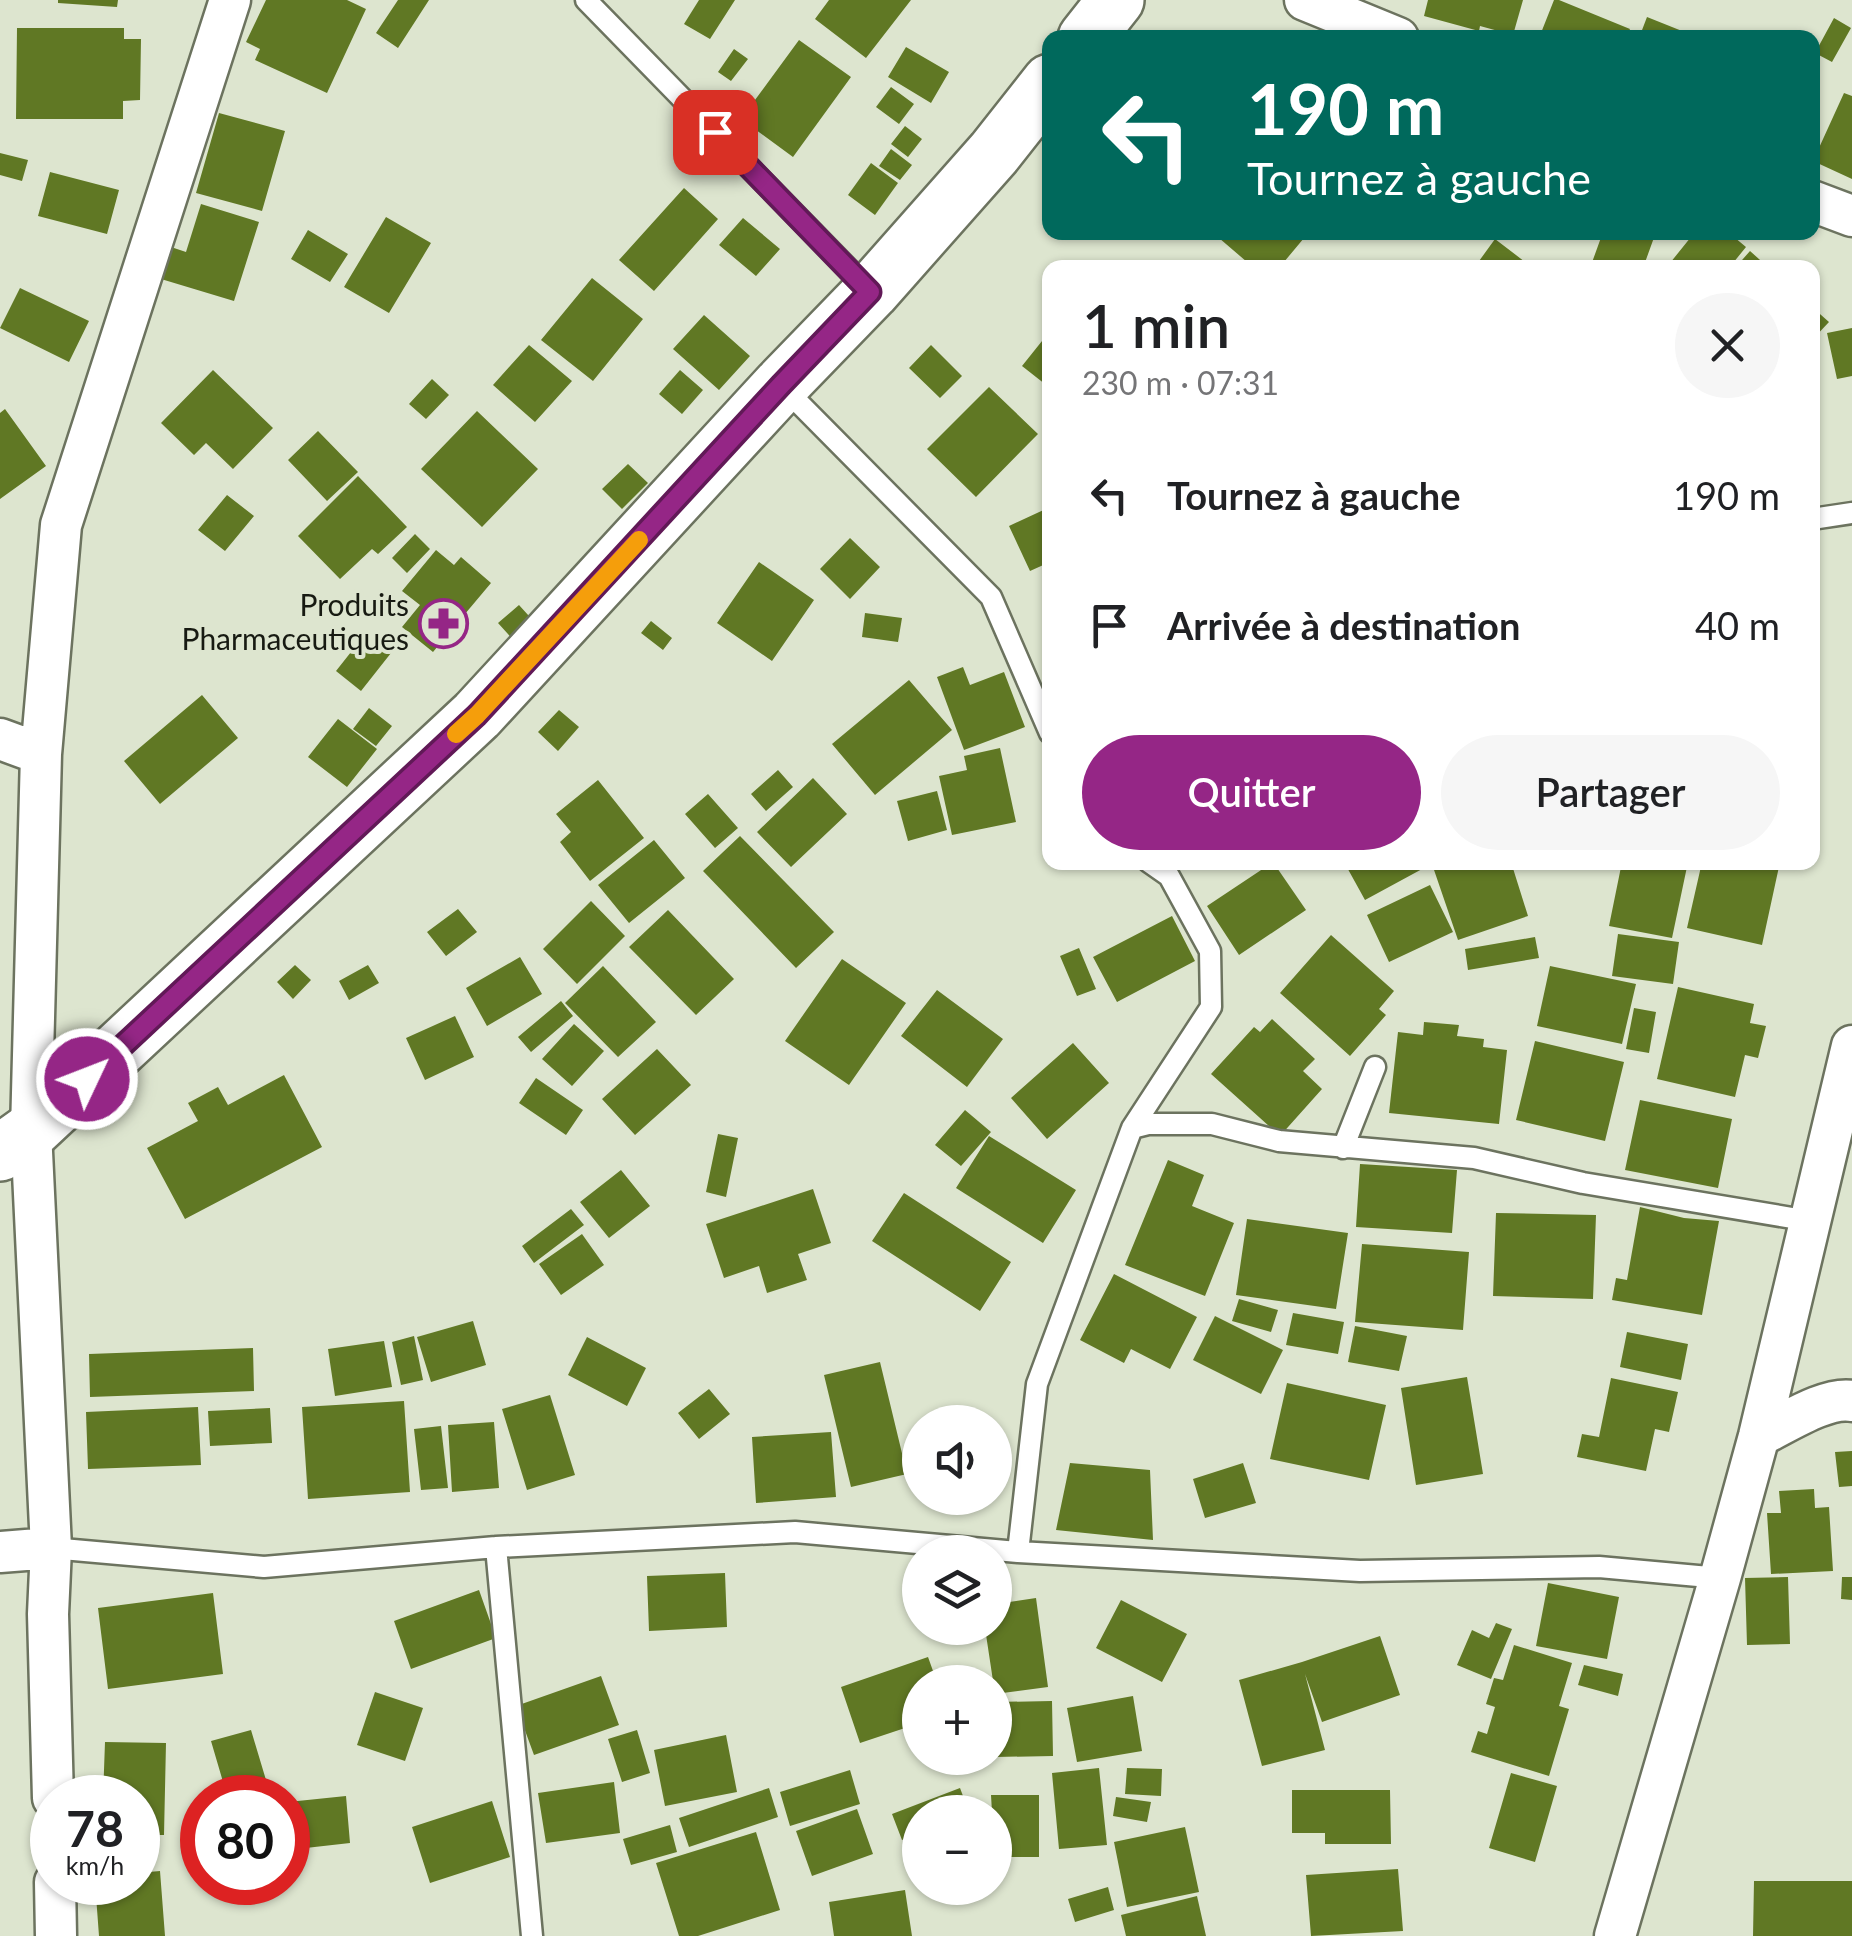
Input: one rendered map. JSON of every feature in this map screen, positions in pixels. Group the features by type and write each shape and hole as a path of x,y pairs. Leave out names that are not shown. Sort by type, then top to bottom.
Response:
{"highway":[{"path":"1092,30 1116,0"},
{"path":"16,1142 477,715 870,292 994,153 1042,92"}],"street":[{"path":"52,1775 48,1614 51,1548 16,1142 41,754 61,525 230,0"},
{"path":"1305,0 1378,30"},
{"path":"1820,204 1852,216"},
{"path":"0,740 41,754"},
{"path":"1615,1936 1758,1436 1852,1046"},
{"path":"1758,1436 1810,1410 1844,1400 1852,1402"},
{"path":"0,1552 51,1548"},
{"path":"55,1905 56,1936"}],"lane":[{"path":"586,0 870,292"},
{"path":"781,385 991,596 1042,714"},
{"path":"1820,518 1852,513"},
{"path":"1018,1552 1037,1384 1132,1128 1211,1007 1210,951 1169,876 1161,870"},
{"path":"1343,1148 1374,1066"},
{"path":"1132,1128 1148,1124 1212,1124 1279,1141 1474,1158 1583,1184 1810,1220"},
{"path":"51,1548 264,1567 496,1547 795,1532 1018,1552 1360,1570 1599,1567 1720,1578"},
{"path":"496,1547 532,1936"}],"building":[{"path":"58,0 118,0 117,7"},
{"path":"266,0 347,0 366,9 327,93 255,60 260,49 246,42"},
{"path":"398,0 429,0 398,48 376,33"},
{"path":"699,0 735,0 710,39 684,24"},
{"path":"829,0 911,0 866,58 815,19"},
{"path":"1428,0 1523,0 1514,30 1480,26 1475,30 1424,16"},
{"path":"1554,0 1630,29 1630,30 1542,30"},
{"path":"1647,17 1680,30 1642,30"},
{"path":"1834,18 1851,28 1832,62 1820,56 1820,44"},
{"path":"17,28 124,28 124,39 141,39 140,100 123,101 123,119 16,119"},
{"path":"799,40 851,77 793,157 741,119"},
{"path":"906,47 949,72 931,103 888,77"},
{"path":"734,49 748,59 731,81 718,72"},
{"path":"891,87 914,104 899,124 876,107"},
{"path":"1844,93 1852,96 1852,179 1820,164 1820,146"},
{"path":"219,113 285,131 262,211 196,193"},
{"path":"905,126 922,139 908,157 891,144"},
{"path":"891,149 912,165 900,180 879,166"},
{"path":"0,153 28,160 22,181 0,175"},
{"path":"871,163 898,183 875,215 848,195"},
{"path":"50,172 119,190 107,234 38,216"},
{"path":"684,188 718,219 654,291 619,260"},
{"path":"201,204 259,222 234,301 161,279 171,247 186,252"},
{"path":"386,217 431,243 389,313 344,287"},
{"path":"743,218 780,249 756,276 719,245"},
{"path":"308,230 348,254 330,282 291,259"},
{"path":"1221,240 1302,240 1286,260 1245,260"},
{"path":"1496,240 1523,260 1480,260"},
{"path":"1600,240 1653,240 1646,260 1593,260"},
{"path":"1689,240 1738,240 1746,247 1735,260 1672,260"},
{"path":"1750,251 1760,260 1742,260"},
{"path":"592,278 643,319 593,381 541,340"},
{"path":"20,288 89,321 69,362 0,328"},
{"path":"1820,314 1829,322 1820,332"},
{"path":"704,315 750,356 719,390 673,349"},
{"path":"1852,328 1852,376 1837,379 1827,333"},
{"path":"1042,341 1042,382 1022,366"},
{"path":"529,345 572,381 535,422 493,385"},
{"path":"931,345 962,376 940,398 909,368"},
{"path":"213,370 273,428 233,469 206,443 194,455 161,423"},
{"path":"680,370 703,390 682,414 659,394"},
{"path":"432,379 449,395 426,419 409,404"},
{"path":"989,387 1038,434 976,497 927,449"},
{"path":"5,409 46,466 0,499 0,413"},
{"path":"477,411 538,469 482,527 421,469"},
{"path":"318,431 358,472 327,501 288,460"},
{"path":"628,464 648,483 622,509 602,489"},
{"path":"358,476 407,527 378,554 372,549 340,579 298,536"},
{"path":"227,495 254,516 225,551 198,530"},
{"path":"1042,511 1042,566 1030,571 1009,526"},
{"path":"415,534 430,549 407,573 392,558"},
{"path":"850,538 880,567 850,599 820,569"},
{"path":"436,550 454,565 461,557 491,583 433,652 402,627 420,605 402,591"},
{"path":"759,562 814,600 772,661 717,623"},
{"path":"519,605 538,626 518,645 498,623"},
{"path":"865,613 902,618 898,642 862,637"},
{"path":"651,621 672,638 663,650 641,633"},
{"path":"366,633 391,653 361,691 336,671"},
{"path":"963,667 970,685 1004,672 1025,727 964,750 937,677"},
{"path":"909,680 952,730 875,795 832,744"},
{"path":"202,695 238,738 160,804 124,761"},
{"path":"369,708 392,726 376,746 353,729"},
{"path":"559,710 579,727 558,751 538,732"},
{"path":"338,719 377,749 347,787 308,757"},
{"path":"1000,748 1016,822 952,835 939,776 967,770 964,756"},
{"path":"778,770 793,787 766,811 751,794"},
{"path":"813,778 847,814 791,867 757,832"},
{"path":"598,780 644,838 590,881 560,842 571,832 556,814"},
{"path":"937,791 947,830 908,841 897,801"},
{"path":"708,794 738,828 715,848 685,814"},
{"path":"740,836 834,932 796,968 703,871"},
{"path":"654,840 685,878 629,923 598,885"},
{"path":"1261,870 1278,870 1306,910 1239,955 1207,906"},
{"path":"1348,870 1420,870 1365,900"},
{"path":"1434,870 1514,870 1528,916 1458,940"},
{"path":"1620,870 1686,870 1672,938 1609,926"},
{"path":"1700,870 1778,870 1762,945 1687,928"},
{"path":"1430,885 1453,932 1389,962 1367,915"},
{"path":"591,901 625,936 577,984 543,949"},
{"path":"458,909 477,932 446,956 427,932"},
{"path":"668,910 734,979 696,1015 629,947"},
{"path":"1172,916 1195,961 1117,1002 1093,957"},
{"path":"1618,934 1679,942 1673,984 1612,976"},
{"path":"1331,935 1394,991 1379,1009 1386,1015 1350,1056 1280,993"},
{"path":"1535,937 1539,958 1468,970 1465,949"},
{"path":"1079,948 1096,989 1077,996 1060,956"},
{"path":"520,957 542,994 487,1026 466,988"},
{"path":"842,959 906,1003 849,1085 785,1041"},
{"path":"295,965 311,980 293,999 277,982"},
{"path":"368,965 379,983 349,1000 339,981"},
{"path":"603,966 656,1022 618,1057 565,1003"},
{"path":"1550,966 1636,984 1622,1044 1537,1026"},
{"path":"1678,987 1754,1004 1750,1023 1766,1026 1758,1058 1745,1055 1735,1097 1657,1079"},
{"path":"937,990 1003,1039 967,1087 901,1036"},
{"path":"561,1001 573,1016 531,1052 518,1037"},
{"path":"1634,1008 1656,1012 1649,1053 1626,1049"},
{"path":"455,1016 474,1057 425,1080 406,1038"},
{"path":"1272,1019 1315,1059 1303,1071 1322,1089 1280,1136 1211,1074 1254,1027 1260,1032"},
{"path":"1424,1022 1459,1025 1457,1036 1484,1039 1483,1047 1507,1050 1499,1124 1389,1113 1398,1032 1423,1035"},
{"path":"574,1024 604,1051 572,1086 542,1059"},
{"path":"1535,1041 1624,1062 1605,1141 1516,1120"},
{"path":"1073,1043 1109,1083 1047,1139 1011,1098"},
{"path":"657,1049 691,1085 635,1135 602,1099"},
{"path":"284,1075 322,1147 185,1219 147,1148 198,1121 188,1103 218,1087 228,1105"},
{"path":"536,1078 583,1110 566,1135 519,1103"},
{"path":"1640,1100 1732,1119 1718,1188 1625,1170"},
{"path":"965,1110 991,1132 961,1166 935,1145"},
{"path":"718,1134 738,1138 726,1197 706,1192"},
{"path":"989,1136 1076,1190 1043,1243 956,1188"},
{"path":"1168,1160 1204,1175 1192,1206 1234,1223 1205,1296 1125,1265"},
{"path":"1360,1164 1457,1170 1452,1233 1356,1227"},
{"path":"621,1170 650,1206 609,1238 580,1202"},
{"path":"813,1189 831,1243 798,1254 807,1280 767,1293 759,1266 724,1278 706,1224"},
{"path":"904,1193 1011,1262 980,1311 872,1241"},
{"path":"1640,1207 1684,1218 1719,1221 1702,1315 1612,1300 1616,1278 1627,1280"},
{"path":"571,1209 584,1225 534,1263 522,1246"},
{"path":"1496,1213 1596,1215 1593,1299 1493,1296"},
{"path":"1247,1219 1348,1233 1336,1309 1236,1295"},
{"path":"582,1234 604,1265 561,1295 539,1264"},
{"path":"1362,1244 1469,1252 1463,1330 1355,1322"},
{"path":"1114,1274 1197,1317 1170,1369 1131,1349 1124,1363 1080,1340"},
{"path":"1239,1299 1278,1310 1271,1332 1232,1321"},
{"path":"1293,1313 1344,1322 1338,1354 1286,1345"},
{"path":"1215,1316 1283,1350 1261,1394 1193,1360"},
{"path":"473,1321 486,1365 431,1382 417,1337"},
{"path":"1355,1326 1407,1336 1399,1371 1348,1362"},
{"path":"1627,1332 1688,1344 1681,1380 1620,1367"},
{"path":"414,1336 423,1380 401,1385 392,1342"},
{"path":"587,1337 646,1368 627,1406 568,1375"},
{"path":"384,1341 392,1387 335,1396 328,1349"},
{"path":"253,1348 254,1391 90,1397 89,1354"},
{"path":"880,1362 902,1453 902,1475 851,1487 824,1375"},
{"path":"1467,1377 1483,1474 1416,1485 1401,1388"},
{"path":"1611,1378 1678,1392 1669,1432 1655,1429 1646,1471 1577,1457 1582,1434 1599,1437"},
{"path":"1287,1383 1386,1405 1369,1480 1270,1459"},
{"path":"709,1389 730,1414 699,1439 678,1413"},
{"path":"550,1395 575,1475 527,1490 502,1409"},
{"path":"404,1401 410,1492 308,1499 302,1407"},
{"path":"198,1407 201,1465 88,1469 86,1412"},
{"path":"270,1408 272,1443 210,1446 208,1411"},
{"path":"494,1422 499,1488 452,1492 448,1425"},
{"path":"441,1426 448,1488 421,1490 414,1429"},
{"path":"831,1432 836,1497 756,1503 752,1437"},
{"path":"1852,1451 1852,1486 1839,1487 1835,1452"},
{"path":"1070,1463 1150,1470 1153,1540 1056,1530"},
{"path":"1243,1463 1256,1503 1205,1518 1193,1479"},
{"path":"1814,1489 1815,1508 1829,1507 1833,1571 1771,1574 1767,1513 1781,1513 1779,1491"},
{"path":"725,1573 727,1627 649,1631 647,1576"},
{"path":"1788,1577 1790,1644 1747,1645 1745,1578"},
{"path":"1842,1577 1852,1577 1852,1600 1841,1599"},
{"path":"1548,1583 1619,1597 1607,1659 1536,1646"},
{"path":"479,1590 496,1638 411,1669 394,1621"},
{"path":"213,1593 223,1674 108,1689 98,1608"},
{"path":"1036,1598 1048,1687 1012,1692 1012,1665 991,1665 988,1645 1012,1645 1012,1602"},
{"path":"1121,1600 1187,1634 1162,1682 1096,1648"},
{"path":"1496,1623 1512,1629 1491,1679 1457,1665 1472,1630 1489,1638"},
{"path":"1380,1636 1400,1695 1322,1722 1305,1674 1325,1750 1262,1766 1239,1680"},
{"path":"1514,1645 1572,1663 1559,1706 1569,1709 1549,1776 1471,1752 1478,1731 1487,1734 1495,1707 1486,1704 1494,1678 1503,1680"},
{"path":"928,1657 931,1665 905,1665"},
{"path":"1584,1665 1623,1674 1618,1696 1578,1685"},
{"path":"902,1666 902,1729 860,1743 841,1687"},
{"path":"601,1676 619,1725 534,1755 516,1706"},
{"path":"375,1692 423,1708 405,1761 357,1745"},
{"path":"1133,1696 1142,1751 1077,1762 1067,1708"},
{"path":"1052,1701 1053,1756 1012,1757 1012,1702"},
{"path":"251,1730 264,1775 221,1775 211,1741"},
{"path":"637,1730 650,1773 622,1782 608,1739"},
{"path":"726,1735 737,1792 665,1806 654,1750"},
{"path":"105,1742 166,1743 164,1835 160,1835 160,1775 104,1775"},
{"path":"1099,1768 1107,1845 1059,1849 1052,1773"},
{"path":"1127,1768 1162,1769 1161,1796 1125,1794"},
{"path":"850,1770 860,1804 790,1826 780,1792"},
{"path":"1511,1773 1557,1786 1535,1862 1489,1848"},
{"path":"614,1782 620,1833 546,1843 538,1793"},
{"path":"769,1788 778,1817 689,1847 679,1818"},
{"path":"960,1788 963,1795 942,1795"},
{"path":"1292,1790 1390,1790 1391,1844 1325,1844 1325,1833 1292,1833"},
{"path":"1012,1795 1039,1795 1039,1857 1012,1857"},
{"path":"346,1796 350,1843 310,1848 310,1800"},
{"path":"1116,1797 1151,1802 1147,1822 1113,1816"},
{"path":"492,1801 510,1857 430,1883 412,1827"},
{"path":"857,1809 873,1854 812,1876 796,1831"},
{"path":"902,1810 902,1840 892,1814"},
{"path":"670,1825 677,1852 631,1865 623,1839"},
{"path":"1185,1827 1199,1892 1127,1907 1114,1842"},
{"path":"756,1832 780,1910 698,1936 679,1936 656,1863"},
{"path":"1398,1869 1403,1931 1311,1936 1306,1875"},
{"path":"160,1871 165,1936 99,1936 97,1905 160,1905"},
{"path":"1754,1881 1852,1881 1852,1936 1753,1936"},
{"path":"1108,1887 1114,1910 1075,1922 1068,1899"},
{"path":"902,1890 902,1905 907,1905 912,1936 834,1936 829,1902"},
{"path":"1197,1896 1206,1936 1126,1936 1121,1915"}],"slow traffic":[{"path":"456,734 639,540"}],"place":[{"name":"Produits Pharmaceutiques","path":"444,623"}],"route":[{"path":"87,1079 477,715 870,292 715,132"}]}
